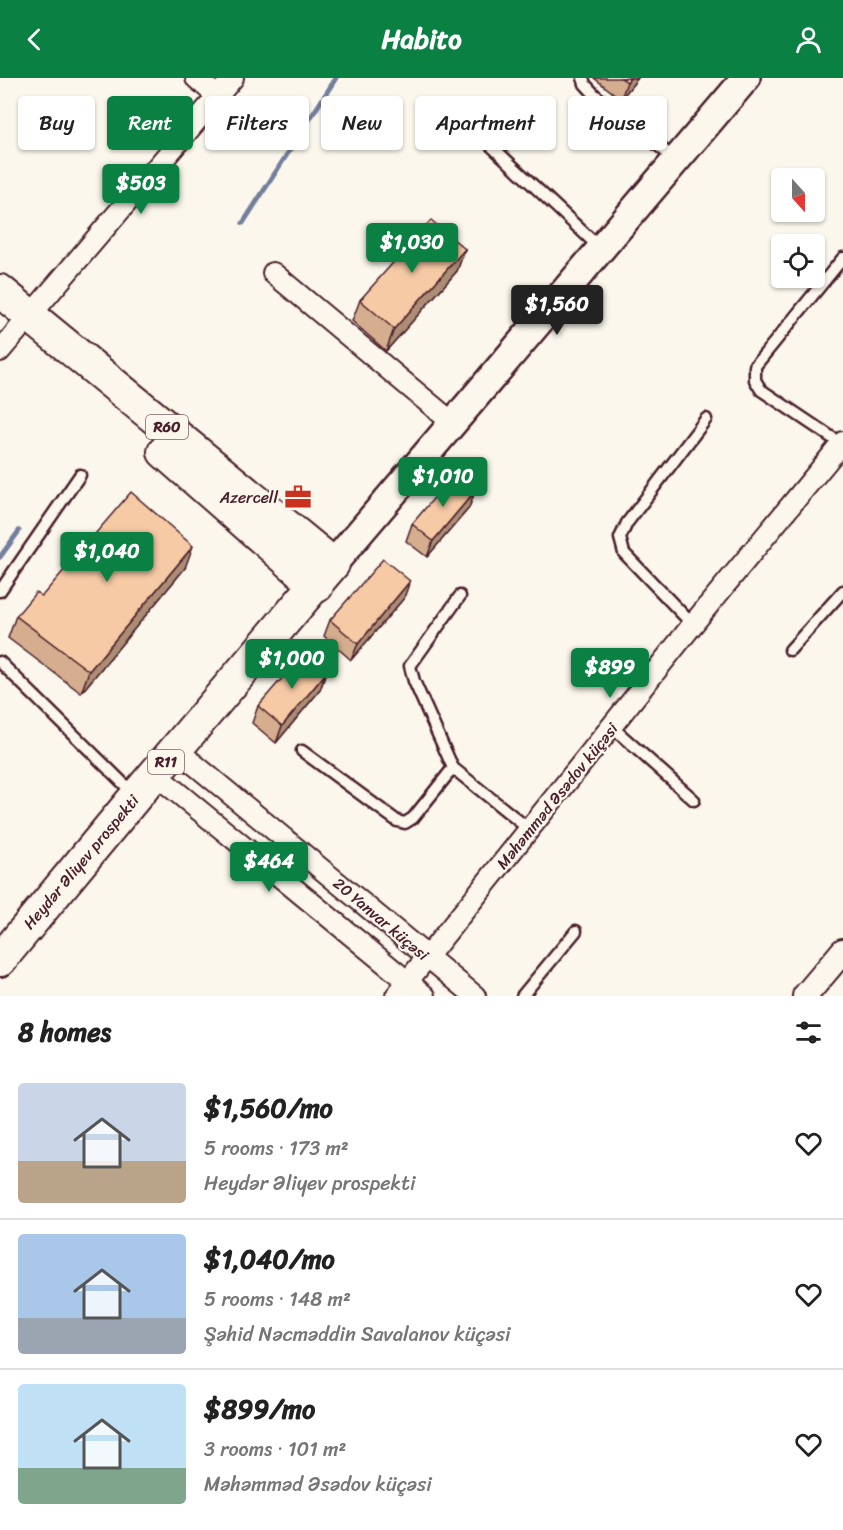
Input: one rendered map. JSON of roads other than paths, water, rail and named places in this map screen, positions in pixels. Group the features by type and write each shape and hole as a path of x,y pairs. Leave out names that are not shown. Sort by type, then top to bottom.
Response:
{"main road":[{"name":"Heydər Əliyev prospekti","path":"0,960 145,785 746,78"},
{"name":"R60","path":"0,291 17,318 325,575"}],"street":[{"path":"196,78 217,96 233,78"},
{"path":"0,351 17,318 205,109"},
{"path":"273,273 454,424"},
{"name":"Məhəmməd Əsədov küçəsi","path":"402,989 693,625 843,444"},
{"name":"20 Yanvar küçəsi","path":"177,750 475,996"},
{"name":"20 Yanvar küçəsi","path":"145,785 402,989 424,996"},
{"path":"805,996 843,951"}],"lane":[{"path":"583,78 585,84 595,95 676,160"},
{"path":"496,150 601,249"},
{"path":"843,258 755,366 755,380 760,390 843,444"},
{"path":"693,625 624,553 620,538 627,523 706,419"},
{"path":"0,591 80,475"},
{"path":"790,650 843,591"},
{"path":"460,596 410,666 414,681 453,768 530,830"},
{"path":"0,662 145,785"},
{"path":"612,727 694,800"},
{"path":"302,751 397,821 405,823 414,818 453,768"},
{"path":"522,996 576,931"}],"waterway":[{"path":"243,223 336,78"},
{"path":"0,557 19,531"}],"place":[{"name":"Azercell","path":"298,497"}]}
